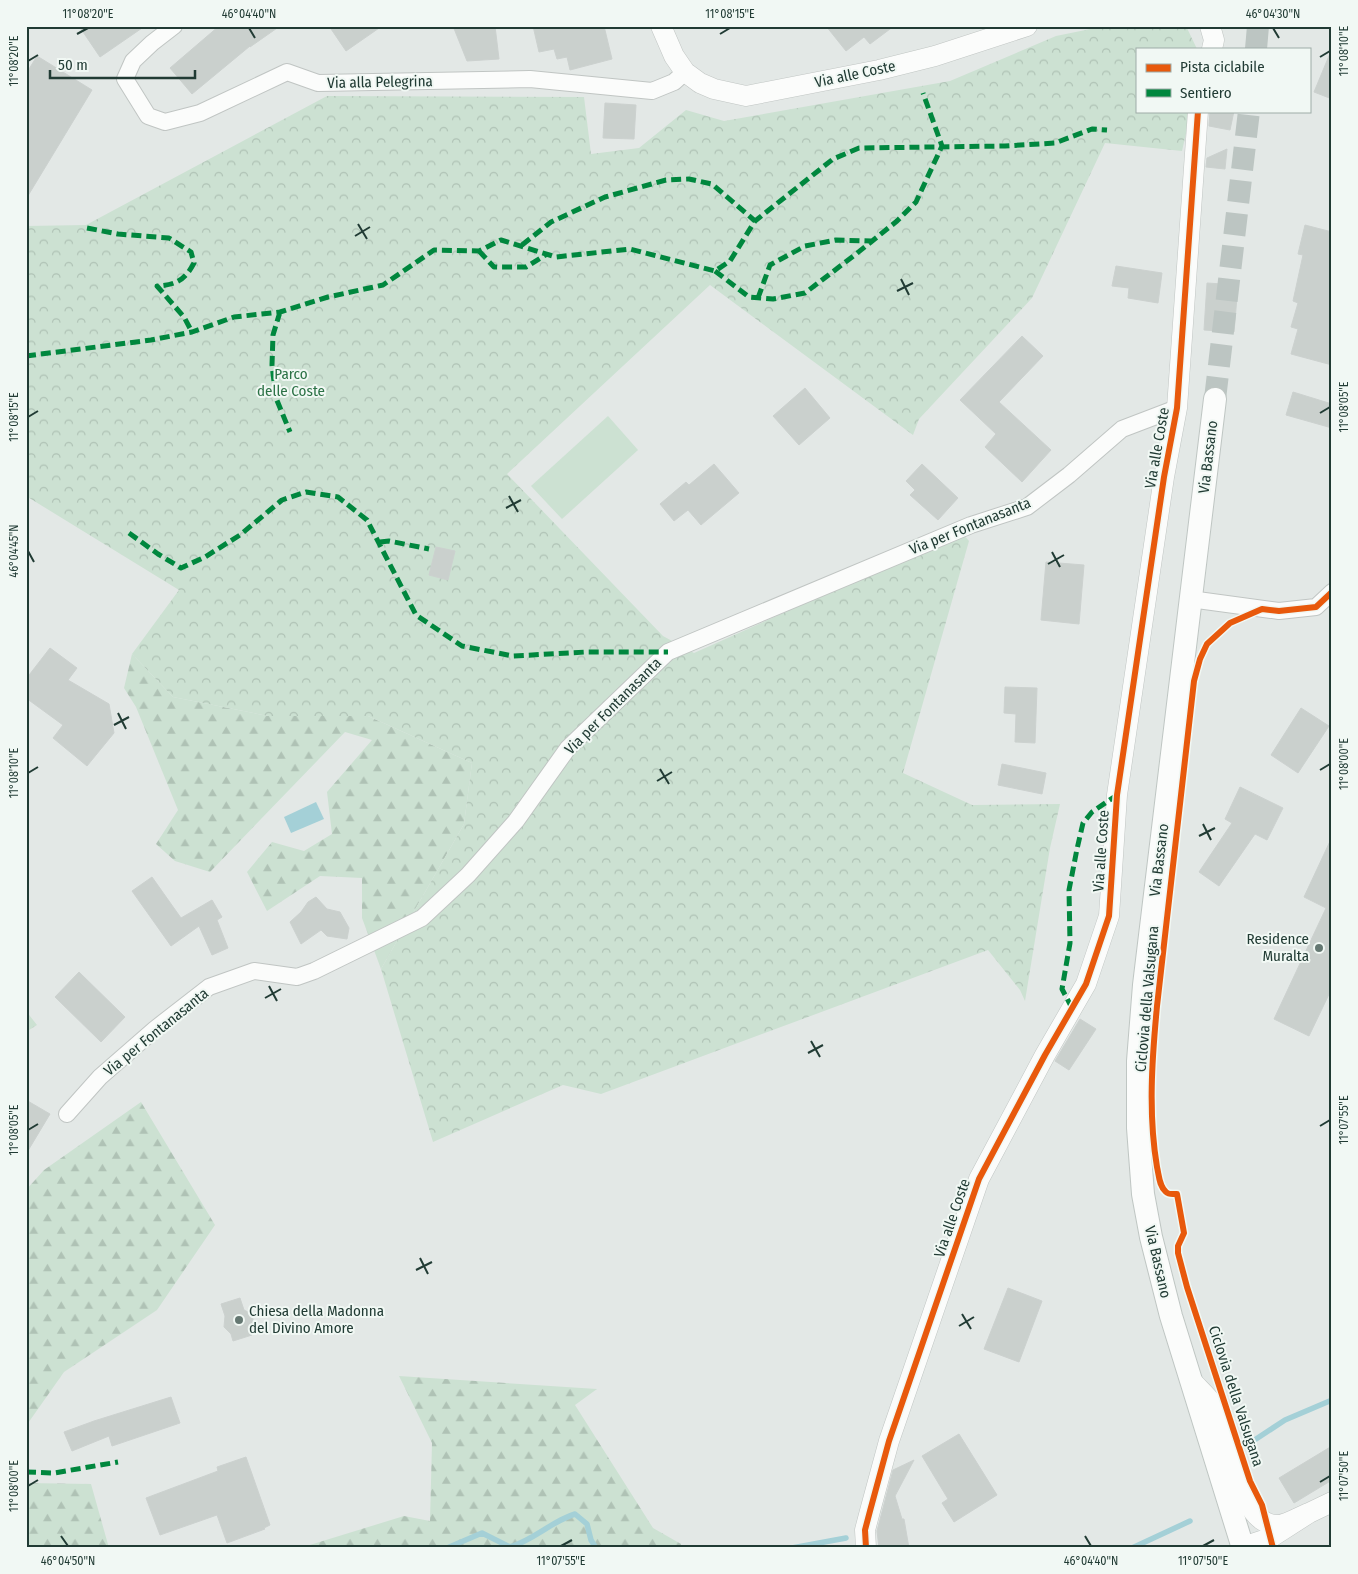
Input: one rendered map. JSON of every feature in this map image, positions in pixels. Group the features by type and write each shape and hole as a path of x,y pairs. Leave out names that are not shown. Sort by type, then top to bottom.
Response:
{"main road":[{"name":"Via Bassano","path":"1215,399 1144,985 1138,1061 1138,1128 1143,1194 1151,1237 1171,1316 1242,1548"}],"street":[{"name":"Via alla Pelegrina","path":"174,26 133,61 126,79 148,116 164,122 200,113 287,72 318,83 530,79 652,91 674,82 685,72"},
{"path":"661,26 674,56 685,72"},
{"name":"Via alle Coste","path":"685,72 700,83 714,89 746,96 878,70 935,56 1027,26"},
{"path":"1210,26 1214,40 1212,48"},
{"name":"Via alle Coste","path":"866,1548 865,1530 890,1440 979,1178 1045,1055 1086,984 1109,916 1117,795 1164,477 1177,408 1198,112"},
{"name":"Via per Fontanasanta","path":"67,1114 100,1077 155,1029 209,987 254,971 297,976 314,972 422,918 468,875 516,821 568,748 668,652 970,525 1027,507 1069,475 1122,429 1177,408"},
{"path":"1190,599 1279,611 1316,607 1332,592"},
{"path":"1190,1380 1212,1403 1244,1497 1252,1510 1266,1522 1279,1525 1332,1502"},
{"path":"1242,1548 1274,1543 1309,1513"}],"green space":[{"name":"Parco delle Coste","path":"1105,26 1186,26 1197,48 1136,48 1136,112 1191,112 1182,151 1105,143 1032,298 919,419 913,435 710,285 507,474 663,636 694,653 962,533 969,541 903,773 972,805 1060,804 1050,848 1025,1001 1020,990 988,950 601,1094 563,1085 433,1142 381,969 464,824 472,763 368,716 268,716 173,697 132,654 179,590 26,496 26,226 86,225 327,96 584,97 591,154 639,148 686,110 724,121 950,81 1056,36"},
{"path":"608,416 638,450 562,519 531,486"},
{"path":"132,654 173,697 268,716 368,716 472,763 464,824 381,969 362,918 362,878 320,876 267,911 247,872 272,842 304,851 332,834 327,792 372,740 345,732 210,872 175,861 156,844 178,810 136,707 124,688"},
{"path":"26,1011 37,1025 26,1032"},
{"path":"141,1102 215,1225 157,1310 64,1372 26,1426 26,1190 44,1170"},
{"path":"399,1376 597,1389 575,1405 653,1528 681,1544 680,1548 300,1548 404,1516 430,1521 432,1443"},
{"path":"26,1483 91,1484 109,1548 26,1548"}],"water":[{"path":"316,802 324,819 291,833 284,817"}],"building":[{"path":"79,26 145,26 100,57"},
{"path":"219,26 280,26 250,46 192,94 170,68"},
{"path":"329,26 382,26 346,51"},
{"path":"453,26 495,26 499,59 467,61"},
{"path":"533,26 604,26 612,59 570,70 567,57 557,59 554,49 539,52"},
{"path":"826,26 894,26 870,44 864,37 846,51"},
{"path":"1332,51 1332,99 1314,92"},
{"path":"37,56 92,90 26,199 26,74"},
{"path":"605,103 636,105 634,139 603,138"},
{"path":"1210,112 1234,112 1230,130 1209,126"},
{"path":"1227,149 1225,169 1206,167 1207,158"},
{"path":"1305,225 1332,232 1332,365 1291,354 1298,329 1291,327 1298,303 1293,301 1303,255 1298,254"},
{"path":"1116,266 1162,273 1158,303 1128,298 1129,288 1112,286"},
{"path":"1207,283 1238,285 1234,332 1204,330"},
{"path":"1022,336 1043,356 999,402 1051,450 1022,482 985,447 996,434 960,400"},
{"path":"805,388 830,418 799,445 773,416"},
{"path":"1293,392 1332,404 1332,428 1286,415"},
{"path":"714,464 739,493 701,525 688,510 674,521 660,504 686,482 689,485"},
{"path":"922,464 958,498 938,520 910,495 915,490 906,481"},
{"path":"436,547 455,551 448,580 429,575"},
{"path":"1046,562 1084,565 1079,624 1041,620"},
{"path":"50,648 77,668 68,680 109,704 114,733 87,766 53,738 63,725 26,698 26,679"},
{"path":"1005,687 1037,688 1035,743 1015,742 1016,714 1004,713"},
{"path":"1301,708 1329,726 1298,773 1271,755"},
{"path":"1002,764 1046,773 1042,794 998,785"},
{"path":"1240,787 1283,808 1267,840 1255,834 1219,886 1199,872 1232,823 1225,819"},
{"name":"Residence Muralta","path":"1332,837 1332,988 1309,1036 1274,1019 1326,908 1304,897"},
{"path":"152,877 181,918 212,900 222,917 217,920 228,948 212,955 199,926 171,946 132,891"},
{"path":"316,897 327,909 340,912 349,928 347,939 327,936 321,930 301,944 290,922 308,902"},
{"path":"79,972 125,1017 101,1042 55,997"},
{"path":"1080,1019 1096,1029 1069,1070 1055,1061"},
{"path":"26,1100 50,1114 26,1154"},
{"path":"1008,1288 1042,1301 1019,1362 984,1349"},
{"name":"Chiesa della Madonna del Divino Amore","path":"240,1298 244,1310 250,1313 253,1319 253,1325 250,1329 252,1335 233,1341 231,1334 224,1327 225,1316 221,1304"},
{"path":"171,1397 180,1423 112,1446 109,1436 72,1451 64,1432"},
{"path":"959,1434 997,1495 954,1522 942,1503 948,1499 922,1456"},
{"path":"1332,1446 1332,1480 1294,1503 1279,1478"},
{"path":"246,1457 270,1525 265,1529 227,1543 217,1515 160,1535 146,1498 218,1471 217,1467"},
{"path":"914,1460 895,1496 902,1519 904,1519 909,1548 879,1548 877,1531 893,1470"}],"waterway":[{"path":"1250,1443 1285,1420 1332,1400"},
{"path":"447,1548 482,1533 510,1547 575,1514 587,1524 591,1540 596,1548"},
{"path":"1132,1548 1190,1521"},
{"path":"792,1548 846,1538"}],"tunnel":[{"path":"1256,48 1258,26"},
{"path":"1215,399 1249,112"}],"marked path":[{"path":"715,271 749,297 773,299 805,293 897,221 916,202 942,146 923,93"},
{"path":"26,356 151,340 192,332 234,317 280,312 328,297 383,285 434,250 479,251 501,240 556,257 630,249 715,271 730,261 755,221 833,159 859,148 1005,146 1055,143 1092,129 1107,130"},
{"path":"522,245 551,222 605,197 666,180 689,179 712,184 755,221"},
{"path":"87,228 118,234 169,238 191,252 194,263 187,274 175,283 157,286 184,317 192,332"},
{"path":"758,298 770,265 805,246 836,240 871,241"},
{"path":"479,251 494,267 526,267 547,254"},
{"path":"280,312 273,335 272,365 276,398 290,432"},
{"path":"129,533 181,568 205,557 240,535 282,500 306,492 338,497 367,520 416,615 462,646 513,656 586,652 668,652"},
{"path":"380,542 389,541 429,549"},
{"path":"1072,1008 1062,989 1070,943 1069,890 1077,849 1083,823 1092,812 1117,795"},
{"path":"26,1472 54,1473 118,1462"}],"cycle path":[{"path":"866,1548 865,1530 889,1441 979,1179 1045,1055 1086,984 1109,916 1117,795 1164,477 1177,408 1198,112"},
{"name":"Ciclovia della Valsugana","path":"1273,1548 1262,1505 1250,1481 1187,1287 1178,1253 1178,1246 1184,1233 1177,1194 1167,1193 1162,1187 1160,1180 1152,1127 1154,1046 1194,681 1200,659 1207,644 1230,623 1262,609 1279,611 1316,607 1332,592"}],"place":[{"name":"Residence Muralta","path":"1319,948"},
{"name":"Chiesa della Madonna del Divino Amore","path":"239,1320"}]}
